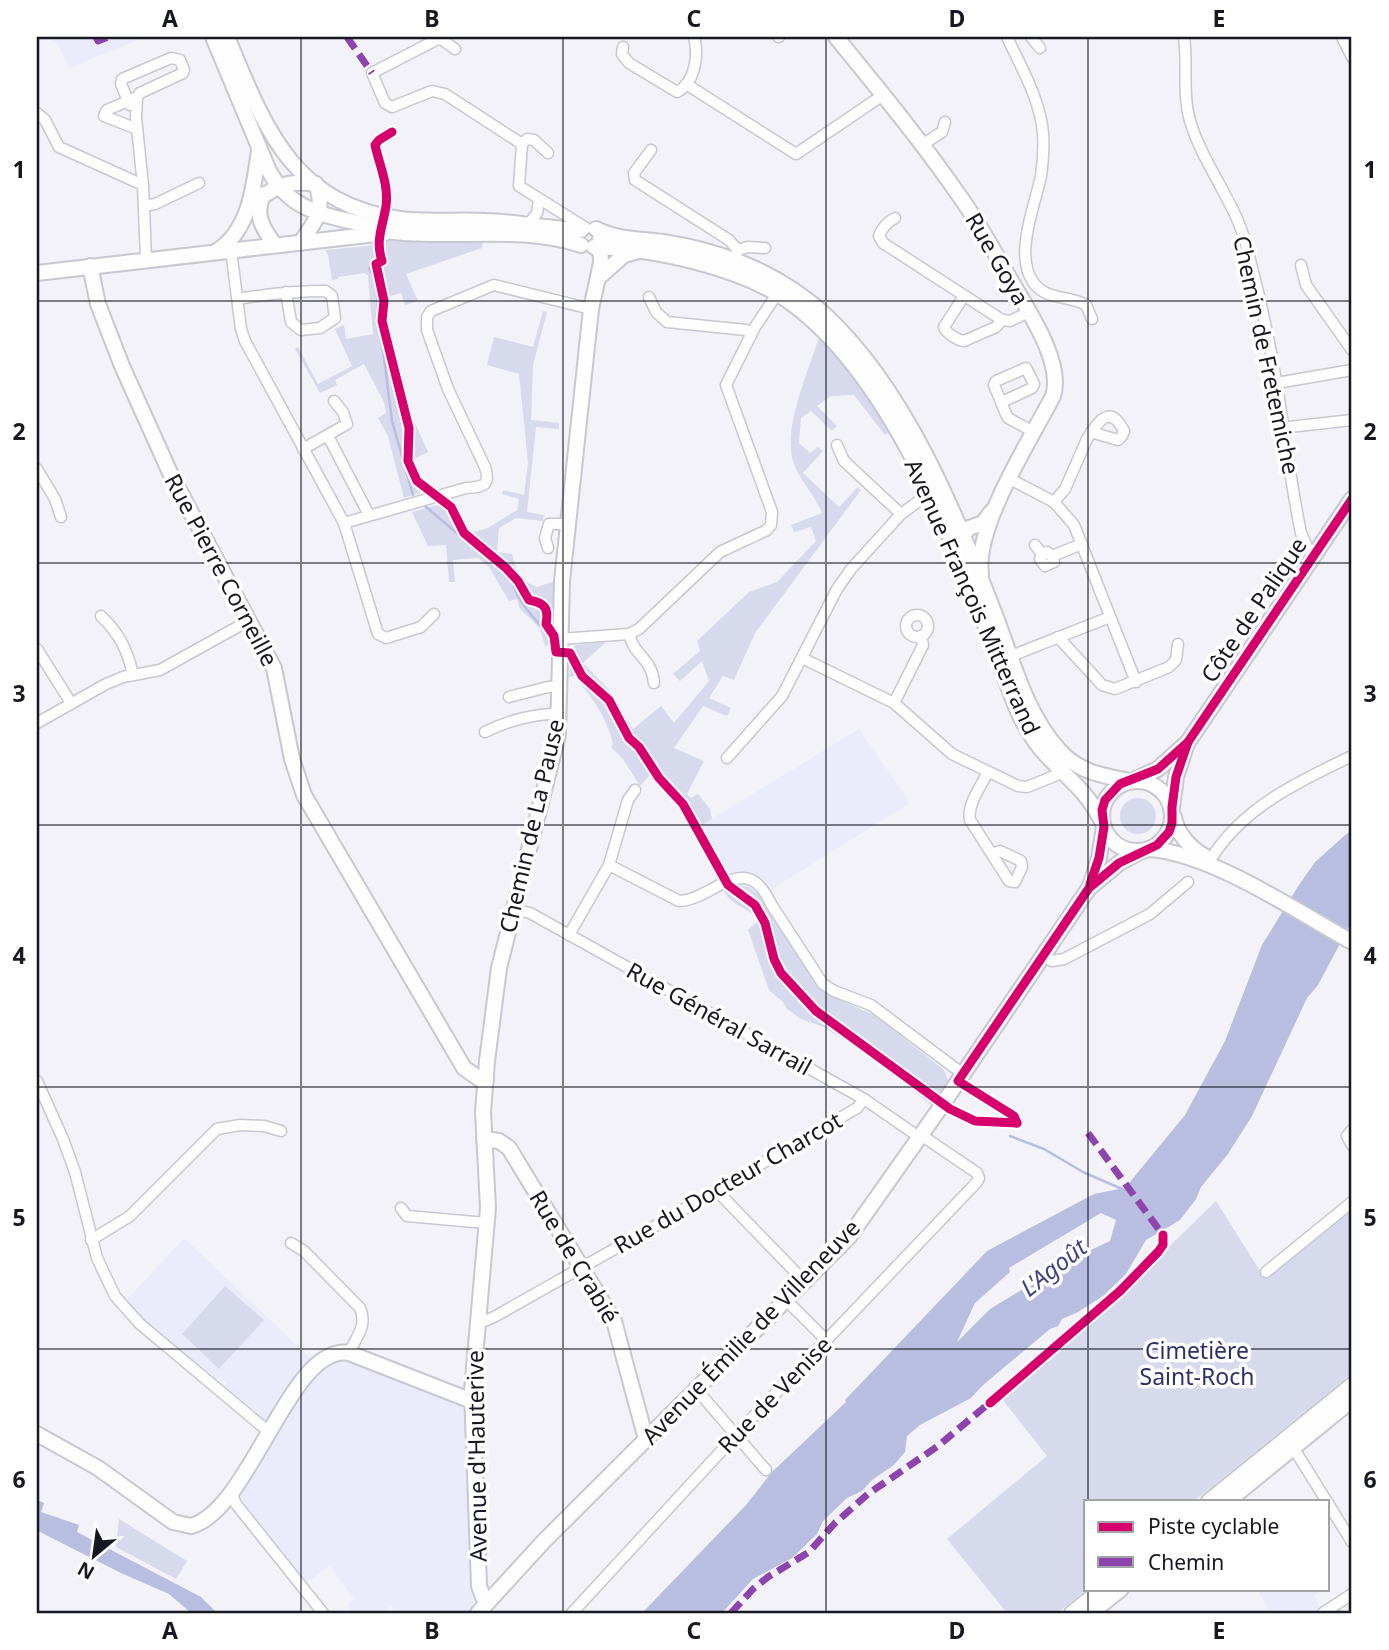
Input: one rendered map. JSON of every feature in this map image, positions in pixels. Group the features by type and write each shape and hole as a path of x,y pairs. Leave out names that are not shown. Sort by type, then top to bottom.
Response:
{"street":[{"name":"Avenue François Mitterrand","path":"213,37 259,149 278,186 292,200 319,214 393,232 559,238 614,237 675,244 736,255 793,289 827,317 849,340 890,396 984,586 1034,714 1046,735 1075,765 1089,772 1132,780"},
{"name":"Avenue François Mitterrand","path":"227,37 258,112 271,136 294,165 316,184 356,207 393,218 485,220 588,238 733,274 777,294 819,328 864,379 935,489"},
{"path":"622,47 622,54 629,63 675,92 682,91 696,59 694,37"},
{"name":"Rue Goya","path":"836,37 922,145 973,216 1029,312 1048,352 1056,377 1053,396 997,505 983,543 980,563 984,586"},
{"path":"1007,37 1032,92 1043,132 1042,169 1026,240 1027,263 1033,282 1050,295 1083,302 1093,319"},
{"path":"1031,37 1040,48"},
{"name":"Chemin de Fretemiche","path":"1184,37 1185,94 1189,119 1242,233 1277,383 1300,526 1311,551"},
{"path":"1342,37 1352,57"},
{"path":"455,49 441,39 436,40 372,73 385,103 392,107 428,92 441,92 522,144"},
{"path":"136,124 104,116 107,110 132,99 140,93 181,75 184,70 180,60 171,58 122,79 121,85 132,99 136,124 143,185 146,259"},
{"path":"686,84 796,154 883,95"},
{"path":"38,116 59,147 143,185"},
{"path":"922,145 942,131 945,122"},
{"path":"548,153 534,140 527,139 522,144 518,183 588,238"},
{"path":"259,149 256,200 264,231 275,245"},
{"path":"651,150 634,173 635,180 729,240 736,255 748,247 765,248"},
{"path":"144,206 155,204 199,183"},
{"path":"300,243 319,214 320,195 316,184 278,186 256,200 226,248 245,341 344,523 379,637 386,638 421,627 434,614"},
{"path":"527,226 537,213 540,200"},
{"path":"895,218 886,224 880,233 883,243 1002,320 1010,321 1029,312"},
{"path":"37,273 226,248 393,232"},
{"name":"Chemin de La Pause","path":"485,1080 495,989 513,909 551,767 560,714 560,613 568,524 591,309 601,263 588,238"},
{"path":"597,279 624,256 641,250"},
{"path":"1301,265 1306,285 1352,350"},
{"name":"Rue Pierre Corneille","path":"90,266 98,304 171,475 274,668 292,759 304,796 464,1068 485,1080"},
{"path":"1017,291 1033,282"},
{"path":"344,523 483,485 488,478 448,389 427,330 427,317 431,311 494,285 591,309"},
{"path":"238,299 286,292 329,292 335,318 320,328 301,330 291,322 286,292"},
{"path":"560,639 628,634 639,629 720,552 762,534 771,525 772,512 726,390 727,381 752,333 777,294"},
{"path":"964,296 944,327 959,340 964,341 996,327 1002,320"},
{"path":"649,297 656,312 667,322 746,330 752,333"},
{"path":"1277,383 1352,370"},
{"path":"303,449 347,424 343,412 334,401"},
{"path":"1002,402 1010,419 1034,432"},
{"path":"1285,432 1289,427 1352,420"},
{"path":"1054,502 1065,489 1091,432"},
{"path":"328,436 369,515"},
{"path":"837,445 844,461 901,514"},
{"path":"37,469 55,499 61,517"},
{"path":"1010,479 1054,502 1073,525 1136,681"},
{"path":"727,758 782,696 844,579 870,545 901,514 935,489"},
{"name":"Côte de Palique","path":"1172,810 1176,777 1188,742 1311,551 1352,499"},
{"name":"Rue Goya","path":"960,537 983,523 997,505"},
{"path":"548,548 545,538 549,524 568,524"},
{"name":"Avenue François Mitterrand","path":"960,537 1021,718 1038,746 1086,794 1103,824"},
{"path":"960,537 972,547 983,543"},
{"path":"1035,545 1047,555 1082,544"},
{"path":"101,616 114,628 129,655 133,675"},
{"path":"1011,656 1110,617"},
{"path":"37,723 106,684 159,670 250,620"},
{"path":"628,634 634,648 653,669 654,683"},
{"path":"894,703 923,645 921,636"},
{"path":"1058,637 1106,688 1118,689 1173,664 1177,660 1178,644"},
{"path":"37,649 71,703"},
{"path":"803,658 894,703 951,754 988,772 1023,787 1064,772"},
{"path":"509,697 561,686"},
{"path":"485,732 537,715 560,714"},
{"name":"Côte de Palique","path":"1132,780 1158,769 1188,742"},
{"path":"1211,859 1224,840 1270,800 1289,787 1352,757"},
{"path":"988,772 969,814 992,854"},
{"path":"1236,877 1180,853 1129,850 1118,846 1110,838 1103,824 1105,800 1111,791 1132,780 1153,784 1168,797 1175,824 1197,852 1252,887 1352,942"},
{"path":"569,935 610,864 628,800 635,790"},
{"path":"1145,850 1164,839 1172,823 1172,810"},
{"name":"Avenue Émilie de Villeneuve","path":"1089,888 1099,858 1103,824"},
{"name":"Avenue Émilie de Villeneuve","path":"481,1610 544,1541 806,1283 856,1228 1089,888 1119,863 1145,850"},
{"path":"610,864 679,901 688,900 730,879 755,883 765,891 817,978 828,988 851,998 858,998 881,1012 963,1074"},
{"path":"1043,955 1052,961 1064,960 1150,914 1188,882"},
{"name":"Rue Général Sarrail","path":"513,909 530,913 864,1099 976,1173 979,1178"},
{"name":"Avenue d'Hauterive","path":"481,1610 483,1597 479,1586 472,1401 488,1186 484,1139 485,1080"},
{"path":"37,1081 67,1150 91,1240 107,1280 126,1310 269,1432"},
{"name":"Rue du Docteur Charcot","path":"477,1322 494,1317 582,1268 850,1112 861,1105 864,1099"},
{"path":"91,1240 130,1216 217,1129 240,1125 264,1126 281,1131"},
{"path":"1352,1130 1347,1136 1352,1145"},
{"name":"Rue de Crabié","path":"484,1139 499,1142 509,1148 617,1327 644,1432 649,1436"},
{"name":"Rue de Venise","path":"572,1613 979,1178"},
{"path":"716,1190 806,1283"},
{"path":"1266,1272 1352,1202"},
{"path":"401,1208 407,1216 486,1223"},
{"path":"291,1243 304,1251 360,1308 363,1314 362,1326 349,1353"},
{"path":"788,1301 827,1341"},
{"path":"37,1434 98,1468 161,1515 179,1525 191,1526 211,1515 234,1489 296,1388 322,1361 334,1353 349,1353 472,1401"},
{"path":"697,1390 766,1470"},
{"path":"1210,1500 1290,1443 1349,1396"},
{"path":"1229,1500 1290,1443"},
{"path":"1290,1443 1326,1500"},
{"path":"234,1489 236,1504 323,1613"},
{"path":"1330,1507 1352,1542"},
{"path":"1072,1613 1101,1590"},
{"path":"1091,1613 1120,1590"},
{"path":"1323,1613 1352,1594"}],"shaded area":[{"path":"44,37 146,37 69,68 57,42"},
{"path":"859,729 910,803 772,889 753,874 725,873 700,826"},
{"path":"184,1238 314,1362 270,1421 264,1421 226,1389 226,1383 219,1378 214,1379 125,1302"},
{"path":"345,1359 464,1405 473,1609 469,1613 399,1613 391,1605 381,1613 353,1613 347,1605 354,1599 330,1565 304,1585 238,1502 239,1493 301,1393 332,1360"},
{"path":"1258,1590 1323,1590 1315,1595 1320,1607 1311,1613 1271,1613"}],"green space":[{"path":"483,238 482,248 406,274 418,301 405,305 401,293 390,296 385,314 406,403 428,452 412,460 418,478 433,488 404,498 388,436 378,418 386,413 384,402 364,364 335,380 337,385 320,393 295,349 298,347 318,384 352,366 335,329 344,325 346,339 373,334 368,275 365,273 332,280 325,250 368,246 386,239"},
{"path":"543,311 547,312 533,365 531,420 559,423 559,429 536,427 527,512 544,515 543,521 516,518 499,528 497,552 512,554 519,579 537,587 555,581 554,634 552,644 545,646 540,628 520,609 517,599 509,601 489,567 478,558 453,560 455,582 449,582 446,545 428,546 412,512 455,500 463,528 474,532 488,528 517,510 519,499 502,494 503,490 524,495 528,463 519,374 487,365 494,337 533,347"},
{"path":"821,336 860,383 890,432 885,435 854,395 831,396 817,406 837,426 832,431 811,411 801,418 799,443 810,453 818,447 823,451 803,473 839,507 858,487 861,490 755,633 734,680 723,676 709,698 731,708 727,716 703,706 674,748 704,761 687,794 691,798 698,794 710,809 712,819 701,826 725,873 718,877 699,835 681,805 652,773 640,786 623,759 611,747 613,744 607,725 598,708 574,676 569,677 572,648 576,645 606,642 583,663 609,690 633,729 661,706 674,723 709,681 702,661 680,681 673,674 700,651 697,641 749,592 777,582 816,541 811,527 794,532 791,525 822,513 793,461 791,433 798,400"},
{"path":"1138,798 1151,803 1156,816 1151,829 1138,834 1125,829 1120,816 1125,803"},
{"path":"740,885 749,887 760,896 816,985 829,995 876,1016 944,1070 948,1080 931,1105 905,1084 905,1079 824,1027 801,1019 769,990 748,930 759,920 731,901 723,890"},
{"name":"Cimetière Saint-Roch","path":"1216,1201 1265,1279 1352,1208 1352,1373 1195,1500 1084,1500 1086,1590 1057,1613 1007,1613 947,1539 1047,1456 1002,1399 1109,1305"},
{"path":"225,1286 264,1320 219,1369 182,1334"},
{"path":"119,1519 187,1561 176,1579 116,1547"}],"water":[{"path":"1352,829 1352,921 1318,985 1307,998 1252,1116 1180,1220 1146,1240 1126,1274 1103,1296 1062,1319 1058,1326 1050,1329 971,1398 920,1425 907,1436 905,1452 894,1465 872,1480 862,1491 847,1498 823,1521 817,1534 792,1558 753,1579 722,1613 642,1613 746,1505 772,1472 846,1402 987,1251 1094,1194 1125,1188 1185,1115 1225,1041 1262,945 1315,862","holes":["1101,1213 1116,1220 1110,1241 1076,1257 990,1309 957,1342 975,1303 1010,1272 1009,1268"]},
{"path":"37,1500 44,1503 41,1512 79,1525 77,1532 201,1597 217,1613 191,1613 169,1594 40,1532 37,1533"}],"waterway":[{"path":"369,268 376,288 392,421 413,495"},
{"path":"425,506 512,580 522,602 547,633"},
{"path":"1010,1136 1044,1149 1083,1172 1122,1189"}],"marked path":[{"path":"96,37 98,41 108,37"},
{"path":"347,37 372,73"},
{"path":"1088,1133 1163,1235 1164,1242"},
{"path":"731,1613 768,1577 809,1552 835,1523 868,1494 938,1446 993,1400"}],"cycle path":[{"path":"392,132 375,145 387,198 379,240 382,261 376,264 384,301 382,321 409,428 408,461 417,481 451,507 464,533 506,568 518,581 529,600 545,607 546,624 554,636 556,652 570,653 582,676 609,700 629,738 639,747 659,778 683,804 728,885 755,905 765,923 774,959 781,973 816,1011 950,1109 975,1121 1017,1123"},
{"path":"1090,884 1099,858 1105,800 1120,784 1158,769 1188,742 1352,499"},
{"path":"1017,1123 1014,1116 958,1081 1089,888 1119,863 1157,845 1169,832 1176,777 1188,742"},
{"path":"990,1403 1120,1291 1158,1252 1163,1245 1163,1235"}],"water label":[{"name":"L'Agoût","path":"1054,1268"}]}
